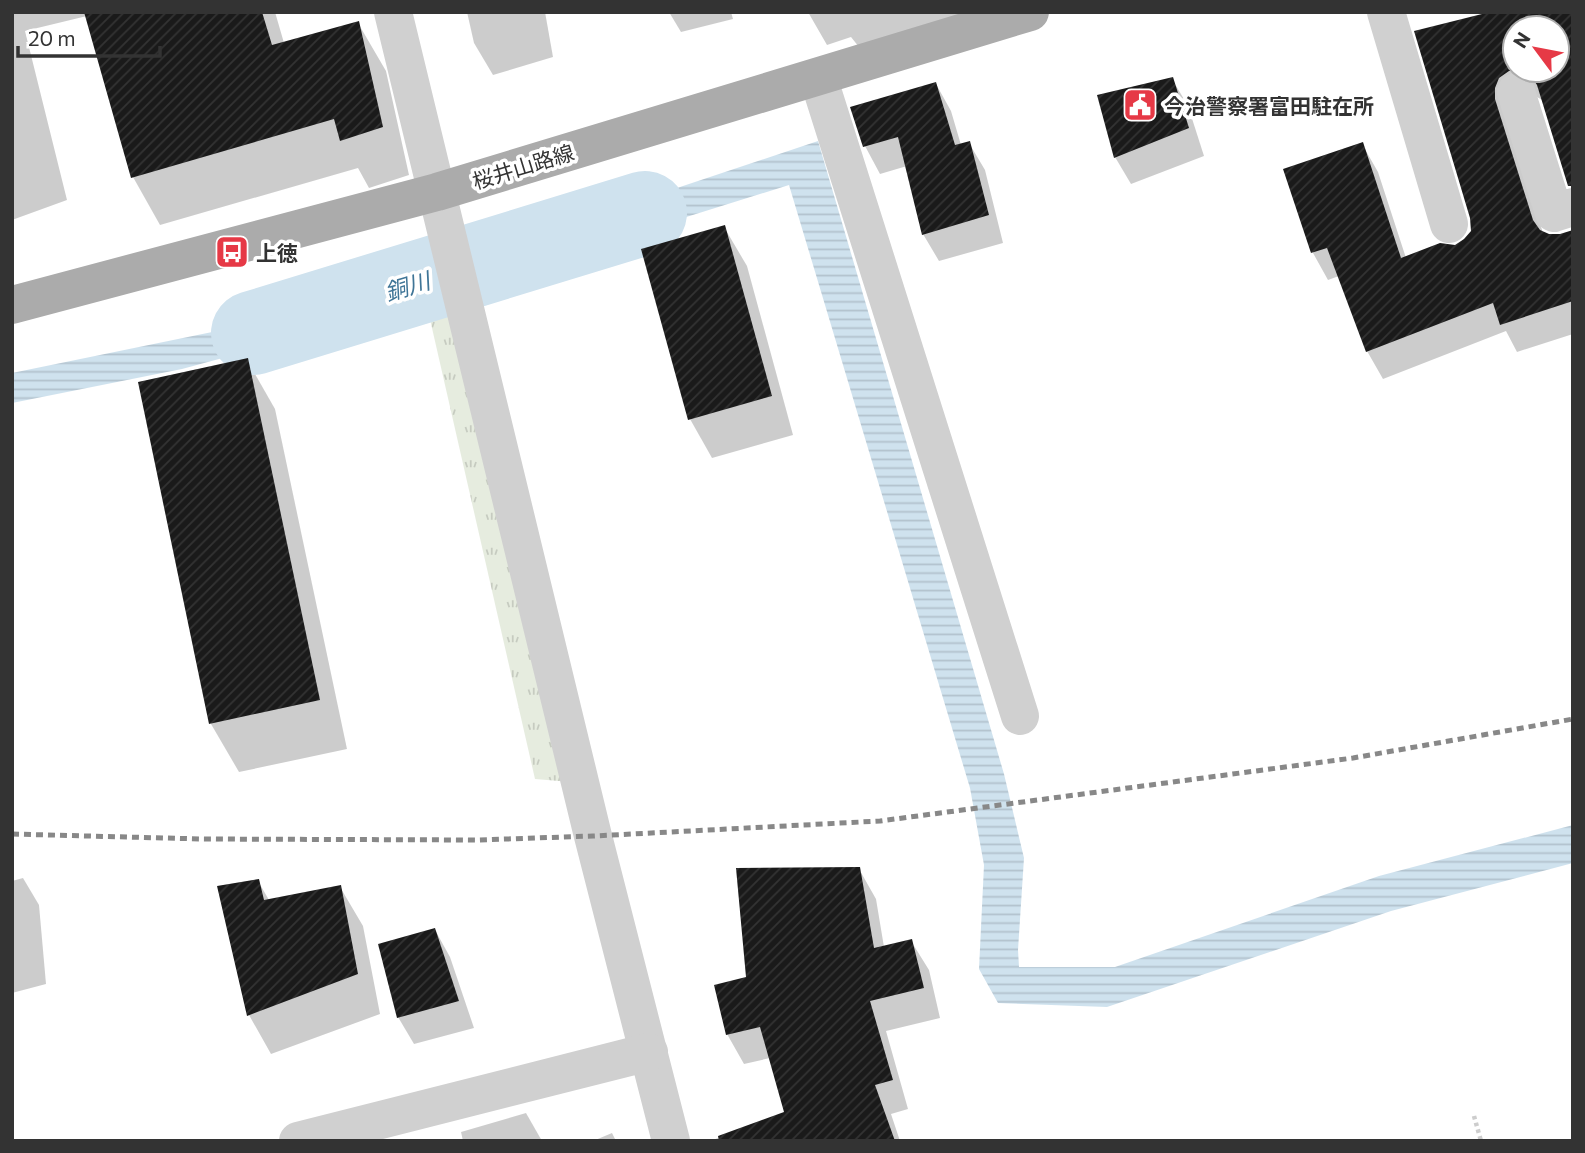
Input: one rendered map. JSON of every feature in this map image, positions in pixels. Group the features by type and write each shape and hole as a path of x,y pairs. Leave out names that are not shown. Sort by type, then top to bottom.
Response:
{"main road":[{"name":"桜井山路線","path":"12,305 437,192 1030,12"}],"street":[{"path":"393,12 593,836 671,1141"},
{"path":"1386,12 1449,224"},
{"path":"817,76 1020,716"},
{"path":"1516,92 1554,213 1573,207"},
{"path":"298,1141 649,1052"}],"path":[{"path":"1475,1116 1481,1141"}],"green space":[{"path":"452,283 571,782 535,779 424,293"}],"water":[{"path":"818,141 1004,774 1024,858 1019,967 1115,967 1379,876 1573,825 1573,863 1391,911 1107,1007 998,1003 979,969 984,865 970,788 789,185 539,263 533,236"},
{"path":"363,292 370,323 293,339 182,369 12,403 12,373 222,330"}],"building":[{"path":"84,12 262,12 272,45 359,21 383,127 340,141 334,119 131,178"},
{"path":"1490,12 1573,12 1573,186 1568,186 1536,84 1571,84 1571,14 1501,14 1501,77 1495,88 1495,99 1533,220 1540,230 1549,234 1573,230 1573,301 1500,325 1493,303 1366,352 1327,248 1311,253 1283,169 1363,142 1401,258 1440,243 1455,245 1471,231 1470,218 1414,31"},
{"path":"1173,77 1189,128 1114,158 1097,95"},
{"path":"936,82 955,145 970,141 989,215 922,235 898,137 863,147 850,107"},
{"path":"725,225 772,396 688,420 641,249"},
{"path":"248,358 320,700 209,724 138,382"},
{"path":"860,867 874,948 912,939 924,988 870,1001 893,1080 875,1085 895,1141 719,1141 718,1136 784,1112 760,1027 726,1035 714,985 746,977 736,868"},
{"path":"259,879 264,900 341,885 358,974 247,1016 217,886"},
{"path":"435,928 459,1001 397,1018 378,944"}],"waterway":[{"name":"銅川","path":"253,333 645,213"}],"railway":[{"path":"12,834 203,839 478,840 880,821 1353,758 1573,719"}],"place":[{"name":"今治警察署富田駐在所","path":"1140,105"},
{"name":"上徳","path":"232,252"}]}
